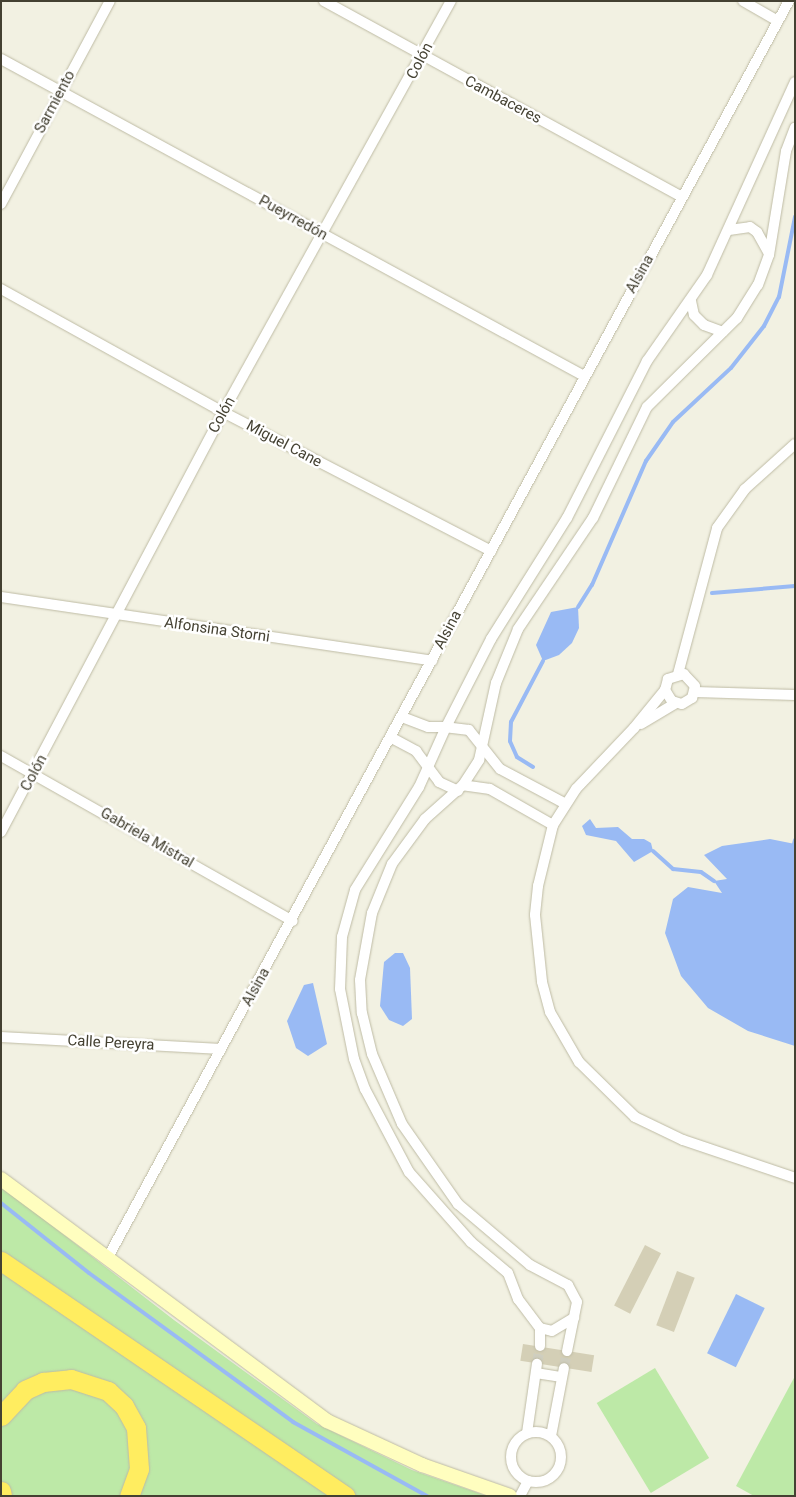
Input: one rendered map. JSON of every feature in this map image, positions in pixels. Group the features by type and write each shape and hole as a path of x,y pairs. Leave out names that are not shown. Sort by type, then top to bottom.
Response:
{"highway":[{"path":"1,1261 346,1496"},
{"path":"1,1416 25,1390 43,1382 71,1379 108,1391 124,1406 138,1436 139,1469 129,1496"},
{"path":"1,1491 2,1496"}],"street":[{"name":"Sarmiento","path":"1,204 110,1"},
{"name":"Cambaceres","path":"324,1 423,57 682,197"},
{"name":"Colón","path":"1,832 34,773 115,615 223,412 423,57 451,1"},
{"path":"744,1 778,21"},
{"name":"Alsina","path":"107,1259 293,921 584,376 789,1"},
{"name":"Pueyrredón","path":"1,59 584,376"},
{"path":"574,1318 552,1331 540,1328 528,1315 514,1284 500,1266 470,1242 409,1172 365,1089 354,1059 340,988 342,937 355,890 419,787 446,727 491,639 567,518 629,393 660,340 691,300 729,230 795,82"},
{"path":"567,1351 577,1302 568,1285 511,1251 458,1204 407,1131 372,1054 362,1013 364,944 380,890 414,832 460,788 479,760 496,683 518,629 593,518 648,407 723,332 748,302 769,255 786,151 795,128"},
{"path":"729,230 750,227 757,232 769,255"},
{"name":"Miguel Cane","path":"1,289 223,412 491,551"},
{"path":"691,300 699,320 723,332"},
{"path":"795,444 745,489 718,528 678,674 668,679 665,690 634,728 564,803 552,825 538,886 537,943 550,1012 579,1062 635,1116 683,1140 795,1178"},
{"name":"Alfonsina Storni","path":"1,598 432,661"},
{"path":"634,728 676,704 688,702 695,692 693,681 678,674"},
{"path":"665,690 676,704"},
{"path":"695,692 795,695"},
{"path":"402,717 428,727 469,730 483,745 500,769 564,803"},
{"path":"390,738 416,751 428,764 439,782 460,788 490,789 552,825"},
{"name":"Gabriela Mistral","path":"1,756 293,921"},
{"name":"Calle Pereyra","path":"1,1037 222,1049"},
{"path":"1,1179 327,1421 422,1465 510,1496"},
{"path":"500,1266 511,1251"},
{"path":"540,1328 540,1346"},
{"path":"537,1368 563,1372 551,1436 562,1457 557,1472 544,1481 528,1481 514,1470 511,1453 527,1433 537,1368"},
{"path":"527,1433 551,1436"},
{"path":"520,1496 528,1481"}],"green space":[{"path":"1,1186 174,1320 317,1424 412,1470 487,1496 1,1496"},
{"path":"655,1368 709,1458 651,1493 597,1403"},
{"path":"795,1376 795,1496 754,1496 736,1486"}],"water":[{"path":"578,607 579,628 572,643 559,655 543,661 536,645 551,612"},
{"path":"590,819 596,828 618,827 632,839 644,839 651,843 653,851 634,862 616,841 586,835 582,826"},
{"path":"770,839 795,844 795,1046 748,1031 708,1008 681,976 665,933 673,899 688,887 722,893 714,881 727,879 704,855 722,846"},
{"path":"395,953 403,953 410,968 412,1019 403,1026 389,1020 380,1006 384,962"},
{"path":"313,983 327,1044 308,1056 296,1048 287,1021 304,985"},
{"path":"736,1294 765,1308 736,1367 707,1353"}],"building":[{"path":"645,1245 661,1253 630,1314 614,1306"},
{"path":"677,1271 695,1278 674,1332 656,1325"},
{"path":"523,1344 594,1355 591,1372 520,1361"}],"waterway":[{"path":"578,607 592,585 646,461 673,422 731,368 764,326 779,297 795,217"},
{"path":"712,593 795,586"},
{"path":"533,767 517,757 510,741 511,722 543,661"},
{"path":"794,844 795,840"},
{"path":"653,851 673,869 701,872 714,881"},
{"path":"1,1203 89,1273 293,1422 427,1496"}],"tunnel":[{"path":"537,1364 540,1346"},
{"path":"564,1368 567,1351"}]}
